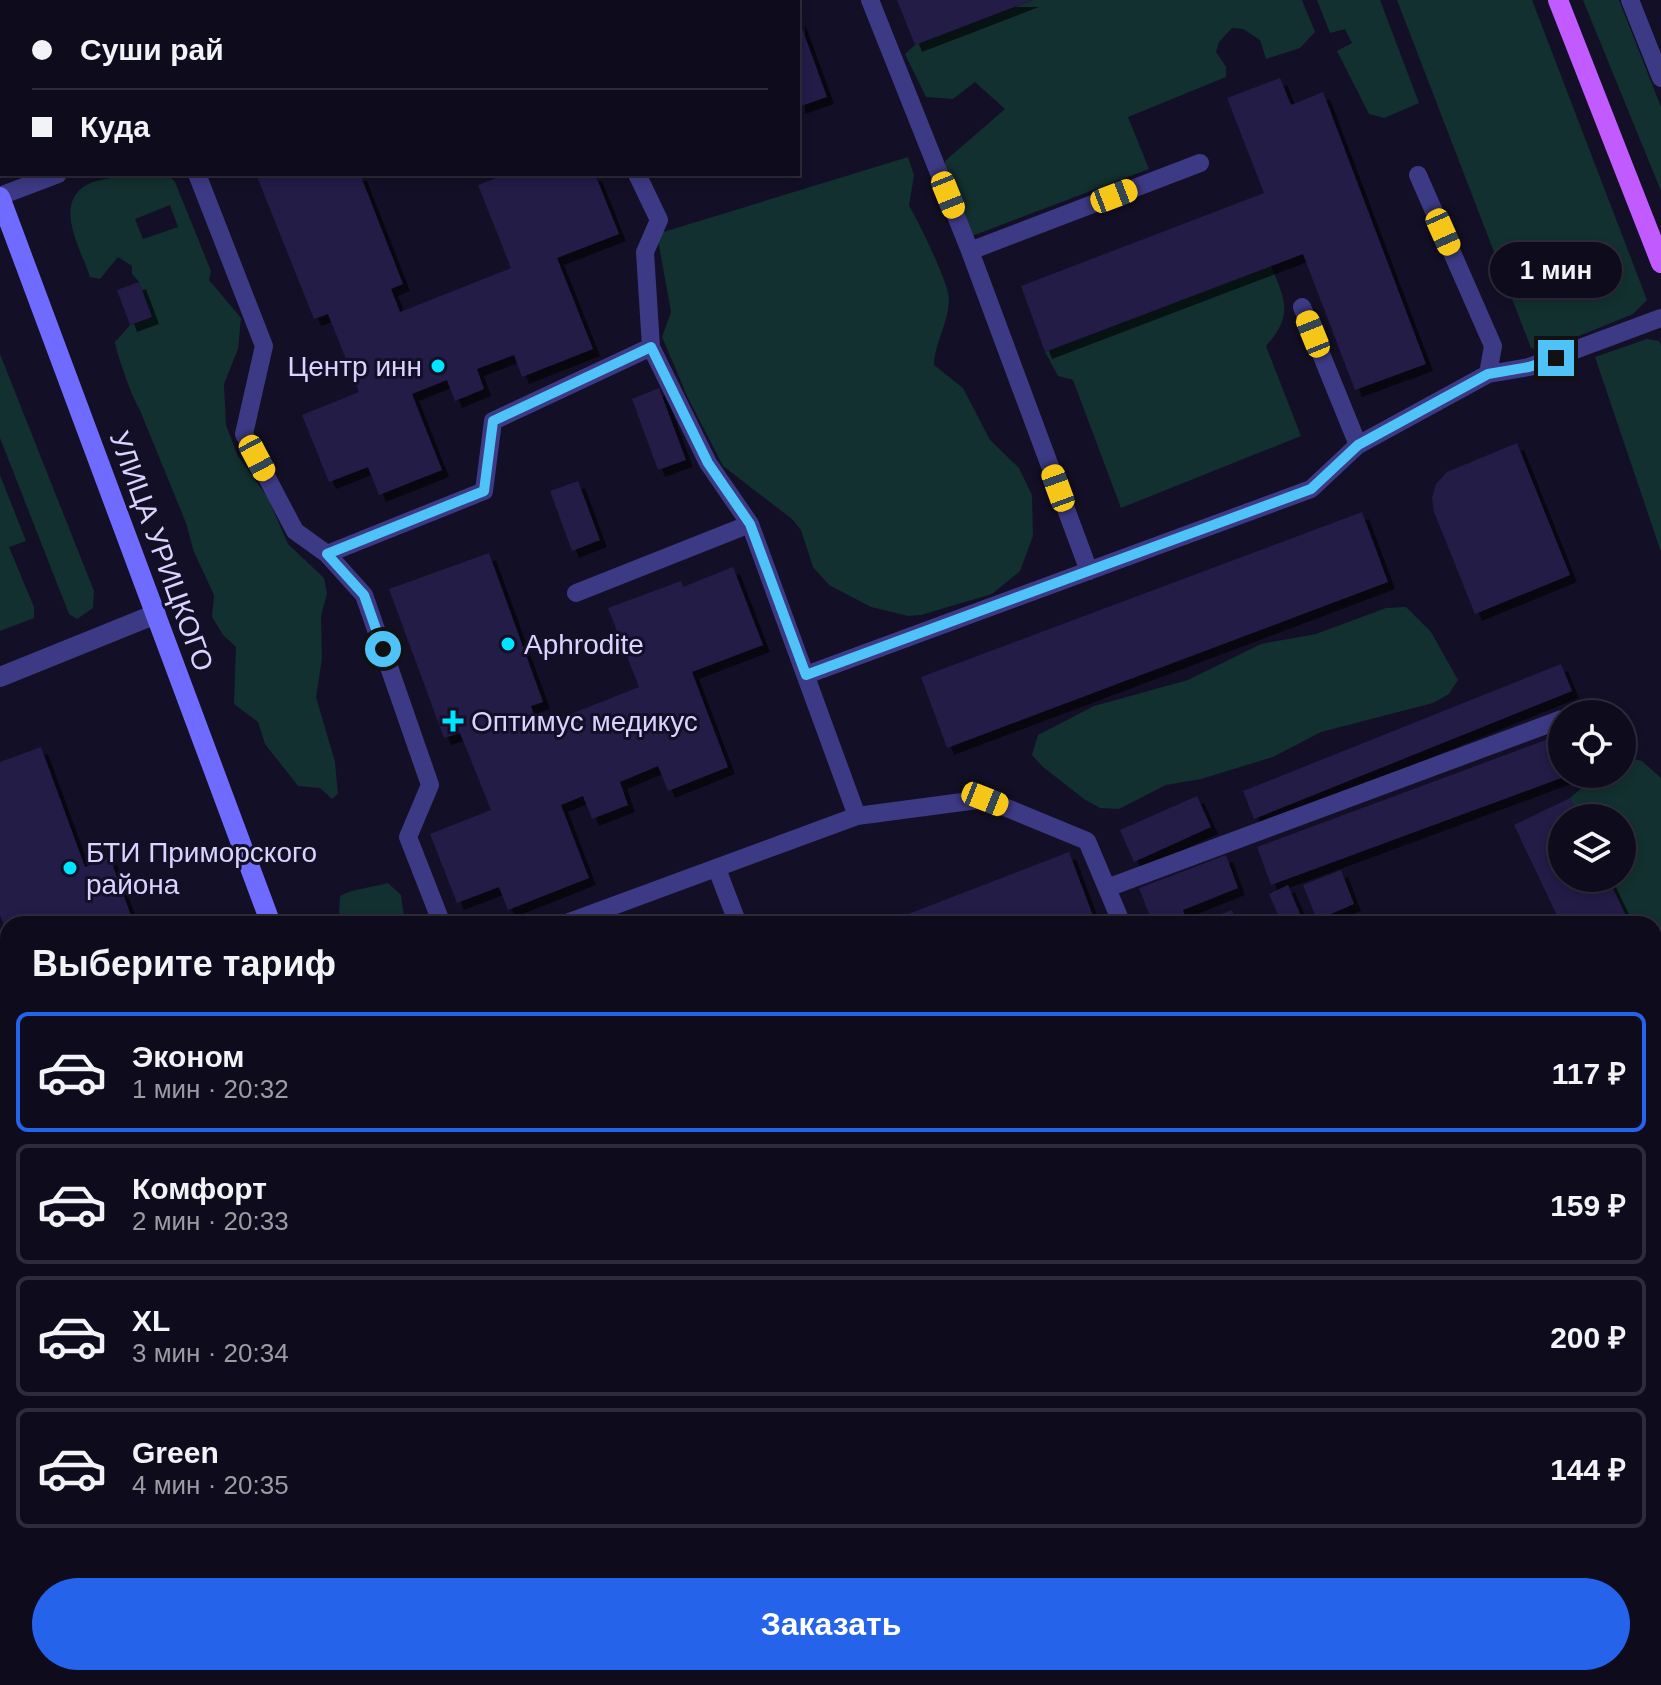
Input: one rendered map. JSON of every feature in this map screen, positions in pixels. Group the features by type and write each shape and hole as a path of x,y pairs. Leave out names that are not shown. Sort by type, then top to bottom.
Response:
{"main road":[{"path":"1558,0 1661,263"},
{"name":"УЛИЦА УРИЦКОГО","path":"0,197 268,916"}],"street":[{"path":"0,677 156,614"}],"lane":[{"path":"870,0 970,251 1089,571"},
{"path":"1630,0 1661,78"},
{"path":"970,251 1200,163"},
{"path":"1418,175 1493,346 1488,374"},
{"path":"0,197 53,176"},
{"path":"198,176 264,346 244,434 295,531 327,554 364,595 430,785 408,837 439,916"},
{"path":"638,176 659,220 645,252 651,347 708,463 750,524 857,816"},
{"path":"1302,307 1358,445"},
{"path":"806,675 1311,489 1358,445 1488,374 1529,367 1661,318"},
{"path":"327,554 484,491 493,421 651,347"},
{"path":"576,593 750,524"},
{"path":"1107,888 1548,724"},
{"path":"586,916 857,816 985,799 1087,841 1119,916"},
{"path":"717,869 735,916"}],"green space":[{"path":"1033,0 1302,0 1315,32 1300,48 1266,59 1260,40 1243,29 1232,28 1219,42 1216,52 1226,67 1226,77 1128,117 1149,169 972,236 945,171 945,161 1005,109 975,82 953,99 926,97 905,54 915,45"},
{"path":"1317,0 1380,0 1419,103 1384,118 1369,114 1337,51 1352,43 1345,29 1330,33"},
{"path":"1397,0 1532,0 1647,300 1633,314 1542,351 1531,348"},
{"path":"1583,0 1619,0 1661,107 1661,191"},
{"path":"908,157 914,175 909,206 932,252 949,298 934,365 963,388 990,440 1019,468 1032,495 1033,536 1020,571 992,594 908,616 871,607 829,585 813,567 801,530 792,519 723,466 688,398 662,337 671,312 657,234"},
{"path":"116,176 169,176 175,182 211,271 209,280 241,318 238,349 224,384 226,425 238,456 268,498 288,544 324,578 327,594 321,616 322,659 316,697 335,762 338,794 332,799 320,788 298,786 265,744 258,722 234,704 236,647 223,635 212,617 214,595 194,552 186,523 116,347 115,342 130,325 152,317 139,282 132,274 132,266 118,257 100,279 90,277 72,227 72,203 77,192 92,182","holes":["170,205 178,227 143,239 135,219"]},
{"path":"1271,266 1284,308 1280,326 1266,346 1301,436 1121,508 1073,380 1058,376 1045,352"},
{"path":"1647,339 1659,341 1661,345 1661,552 1595,357"},
{"path":"0,354 94,591 93,608 77,619 69,614 0,438"},
{"path":"0,475 26,541 9,547 34,607 34,618 0,631"},
{"path":"1406,607 1431,632 1458,680 1449,694 1433,703 1321,732 1273,757 1201,779 1166,785 1119,809 1100,808 1084,799 1032,755 1038,735 1094,706 1188,680 1261,644 1316,634 1386,608"},
{"path":"1636,760 1661,778 1661,916 1626,916 1615,892 1636,892 1636,804 1573,804 1570,798 1582,788 1636,788"},
{"path":"388,883 401,895 404,916 344,916 339,913 340,896"}],"building":[{"path":"897,0 1032,0 915,45"},
{"path":"800,23 827,97 800,106"},
{"path":"1280,78 1291,105 1323,92 1426,364 1355,390 1303,254 1045,352 1021,286 1264,193 1227,98"},
{"path":"257,176 361,176 403,284 391,289 400,312 511,268 478,185 502,176 596,176 619,234 557,258 593,349 522,377 514,355 477,369 484,389 455,401 447,380 412,394 442,470 379,495 368,467 329,482 302,415 359,392 328,314 314,319"},
{"path":"139,282 152,317 130,325 117,290"},
{"path":"659,388 686,460 658,470 632,399"},
{"path":"1517,443 1570,575 1475,614 1434,512 1432,498 1436,484 1447,472"},
{"path":"578,481 600,540 572,551 550,491"},
{"path":"1362,512 1388,582 947,748 921,677"},
{"path":"489,553 543,702 531,706 538,727 639,687 608,608 681,581 683,587 733,567 763,645 692,672 728,767 668,791 658,766 620,782 628,805 592,819 583,796 561,805 589,878 508,910 499,887 457,903 430,834 491,810 460,733 444,738 389,589"},
{"path":"1561,664 1572,691 1254,819 1243,791"},
{"path":"1548,739 1548,783 1271,885 1257,847"},
{"path":"41,747 85,867 110,858 131,916 0,916 0,762"},
{"path":"1197,796 1211,827 1134,862 1120,830"},
{"path":"1570,798 1573,804 1558,804"},
{"path":"1548,809 1548,892 1615,892 1626,916 1557,916 1514,825"},
{"path":"1069,852 1093,916 903,916"},
{"path":"1226,855 1238,888 1183,910 1185,916 1150,916 1139,888"},
{"path":"1341,870 1354,904 1326,916 1315,916 1303,885"},
{"path":"1288,885 1301,916 1279,916 1269,894"},
{"path":"1232,910 1234,916 1216,916"}],"place":[{"name":"Центр инн","path":"438,366"},
{"name":"Aphrodite","path":"508,644"},
{"name":"Оптимус медикус","path":"453,721"},
{"name":"БТИ Приморского района","path":"70,868"}],"route":[{"path":"383,649 364,595 327,554 484,491 493,421 651,347 708,463 750,524 806,675 1311,489 1358,445 1488,374 1529,367 1556,358"}]}
